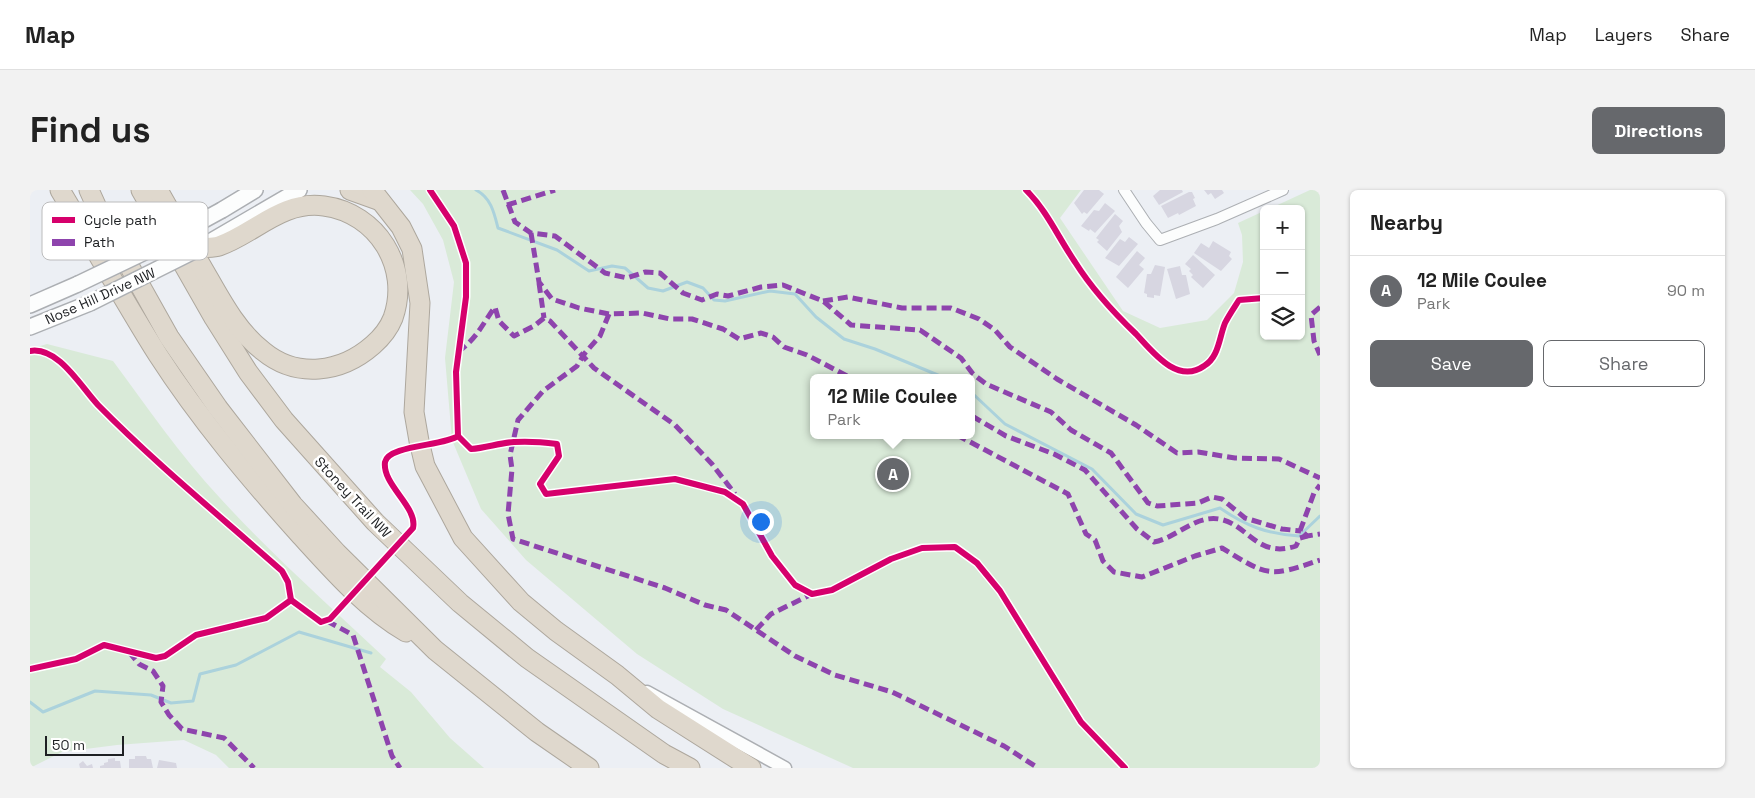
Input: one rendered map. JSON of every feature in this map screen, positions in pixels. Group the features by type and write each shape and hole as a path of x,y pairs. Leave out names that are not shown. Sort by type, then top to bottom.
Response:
{"highway":[{"path":"60,190 67,202"},
{"path":"89,190 94,202"},
{"name":"Stoney Trail NW","path":"141,190 148,202"},
{"path":"158,190 165,202"},
{"path":"350,190 375,195 401,227 412,249 420,303 414,412 424,466 463,538 521,602 556,632 617,675 658,709 751,768"},
{"path":"198,260 225,306 250,339 263,352 278,361 308,370 324,370 345,364 363,353 381,338 392,319 397,298 393,259 375,231 356,216 323,206 301,208 278,214 234,233 218,246 208,247"},
{"path":"102,260 159,356 220,442 266,496 347,584 384,618 435,650"},
{"path":"126,260 169,337 218,408 299,512 337,554 435,650 537,732 589,768"},
{"name":"Stoney Trail NW","path":"181,260 248,372 284,420 375,522 460,603 527,658 664,754 690,768"}],"main road":[{"name":"Nose Hill Drive NW","path":"208,218 255,190"},
{"path":"234,233 299,190"},
{"name":"Nose Hill Drive NW","path":"30,305 128,260"},
{"name":"Nose Hill Drive NW","path":"30,327 90,303 176,260"}],"street":[{"path":"1124,190 1160,240 1217,219 1282,190"},
{"path":"617,675 785,768"}],"green space":[{"path":"410,190 1081,190 1060,218 1123,311 1160,328 1207,320 1234,293 1243,262 1242,235 1238,223 1260,213 1260,340 1305,340 1305,205 1278,205 1310,190 1320,190 1320,768 853,768 723,709 637,654 526,560 481,509 452,440 445,358 454,282 443,240 423,204"},
{"path":"47,344 113,361 205,482 281,560 386,659 380,667 411,692 450,738 484,768 229,768 216,755 184,740 117,745 62,752 30,768 30,349"}],"building":[{"path":"1084,190 1099,190 1104,194 1087,214 1084,212 1082,214 1074,203"},
{"path":"1160,190 1182,190 1183,192 1159,205 1153,196"},
{"path":"1204,190 1222,190 1224,193 1215,199 1211,193 1208,195"},
{"path":"1192,192 1195,198 1193,199 1196,206 1179,215 1178,213 1168,218 1161,206"},
{"path":"1105,203 1115,211 1095,233 1081,226 1094,210 1099,211"},
{"path":"1115,214 1123,221 1119,226 1122,232 1107,251 1097,242 1099,240 1096,238"},
{"path":"1129,237 1138,244 1119,266 1105,258 1120,239 1125,242"},
{"path":"1213,241 1231,252 1229,256 1232,259 1221,271 1194,253 1201,243 1209,248"},
{"path":"1137,251 1145,258 1139,265 1144,269 1128,288 1116,277"},
{"path":"1193,255 1215,275 1203,288 1191,277 1193,275 1189,271 1191,269 1185,264"},
{"path":"1155,265 1165,267 1160,296 1154,295 1154,298 1147,297 1147,294 1144,293 1147,274 1151,274"},
{"path":"1180,266 1182,275 1186,275 1190,294 1176,299 1167,269"},
{"path":"135,756 146,756 147,759 151,759 153,768 129,768 129,759 135,759"},
{"path":"115,758 115,761 120,761 121,768 100,768 104,763 108,762 108,759"},
{"path":"159,760 176,763 177,768 157,768"},
{"path":"83,761 87,766 92,764 93,768 80,768 79,764"}],"waterway":[{"path":"476,190 488,201 498,228 557,250 589,271 612,266 625,268 648,288 663,291 687,282 703,288 714,300 725,301 770,291 795,294 816,317 844,339 875,349 935,374"},
{"path":"975,396 1005,424 1092,469 1136,514 1163,525 1220,508 1239,520 1257,528 1299,536 1320,516"},
{"path":"30,702 43,712 95,691 151,695 171,703 193,701 200,674 236,665 299,632 371,653"}],"marked path":[{"path":"503,190 515,222 531,233 555,236 605,273 627,278 645,272 660,273 683,293 702,300 717,294 728,296 761,287 783,285 823,301 851,325 920,330 961,358 973,374"},
{"path":"507,205 555,190"},
{"path":"531,233 539,282 552,299 579,308 609,314 642,313 670,319 692,319 723,329 739,339 761,333 773,337 784,347 807,355 843,374"},
{"path":"539,283 544,318"},
{"path":"823,301 848,297 902,308 951,308 979,319 995,330 1010,347 1057,379 1136,425 1177,453 1198,452 1235,458 1279,459 1320,478"},
{"path":"458,352 475,336 495,307 499,321 514,336 534,326 544,318 550,321 594,368 675,425 712,464 735,494"},
{"path":"1320,307 1311,315 1314,341 1320,355"},
{"path":"609,314 600,336 585,353 577,366 543,391 518,420 510,455 512,469 508,514 513,539 665,588 705,605 726,610 795,656 835,675 892,692 1004,746 1038,768"},
{"path":"975,376 986,384 1051,412 1071,430 1111,453 1148,503 1157,506 1198,503 1212,497 1222,499 1245,518 1282,529 1301,531"},
{"path":"975,418 1006,436 1054,454 1085,470 1137,529 1154,542 1162,540 1194,523 1210,519 1229,522 1262,544 1272,548 1283,549 1296,546 1300,538 1307,536"},
{"path":"965,439 1068,494 1086,534 1095,540 1103,561 1114,572 1142,577 1195,556 1222,548 1249,564 1269,571 1289,570 1320,560"},
{"path":"1300,531 1314,493 1320,485"},
{"path":"1304,533 1307,536 1320,534"},
{"path":"756,630 771,614 812,594"},
{"path":"327,621 353,635 392,756 400,768"},
{"path":"129,652 139,664 153,671 163,686 161,702 169,715 182,729 224,738 254,768"}],"cycle path":[{"path":"291,600 321,622 330,619 413,528 410,512 386,471 385,462 388,456 406,449 441,442 458,436 456,372 466,297 466,263 454,226 430,190"},
{"path":"1026,190 1046,215 1075,262 1096,291 1157,357 1175,369 1194,371 1209,362 1216,352 1225,323 1239,300 1260,298"},
{"path":"30,351 40,351 59,361 98,405 142,448 282,571 288,582 291,600"},
{"path":"458,436 471,449 514,442 557,444 559,456 540,484 546,494 675,479 725,492 743,504 772,556 795,585 812,594 832,590 891,559 922,548 955,547 977,563 1000,591 1081,722 1125,768"},
{"path":"30,669 76,659 104,645 156,658 165,656 196,635 266,618 291,600"}],"place":[{"name":"12 Mile Coulee","path":"893,474"}]}
